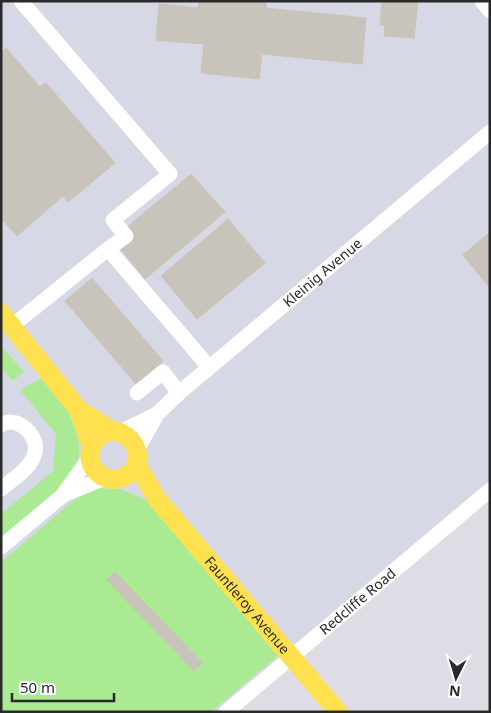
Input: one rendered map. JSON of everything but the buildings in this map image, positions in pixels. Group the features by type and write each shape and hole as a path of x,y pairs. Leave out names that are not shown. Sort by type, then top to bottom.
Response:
{"main road":[{"path":"6,320 78,409 132,440 137,456 129,473 112,478 96,470 78,409"},
{"path":"90,452 98,437 116,431"},
{"name":"Fauntleroy Avenue","path":"137,456 157,499 338,712"},
{"name":"Fauntleroy Avenue","path":"112,478 157,499"}],"street":[{"path":"6,320 126,236 113,220 170,174 21,1"},
{"path":"482,1 490,11"},
{"name":"Kleinig Avenue","path":"137,456 157,414 179,393 490,132"},
{"path":"108,249 209,367"},
{"path":"137,393 163,372 179,393"},
{"name":"Kleinig Avenue","path":"116,431 157,414"},
{"path":"1,425 9,421 20,424 34,439 36,451 29,465 1,489"},
{"path":"1,547 62,496 90,452"},
{"path":"62,496 112,478"},
{"name":"Redcliffe Road","path":"226,712 490,490"}],"shaded area":[{"path":"1,1 490,1 490,490 226,712 1,712"},
{"path":"490,490 490,712 226,712"}],"green space":[{"path":"1,346 24,372 12,381 1,367"},
{"path":"43,377 74,425 79,445 76,467 63,486 53,496 1,539 1,514 53,471 56,434 20,390"},
{"path":"100,488 120,489 147,500 279,655 211,712 1,712 1,562 80,495"}]}
